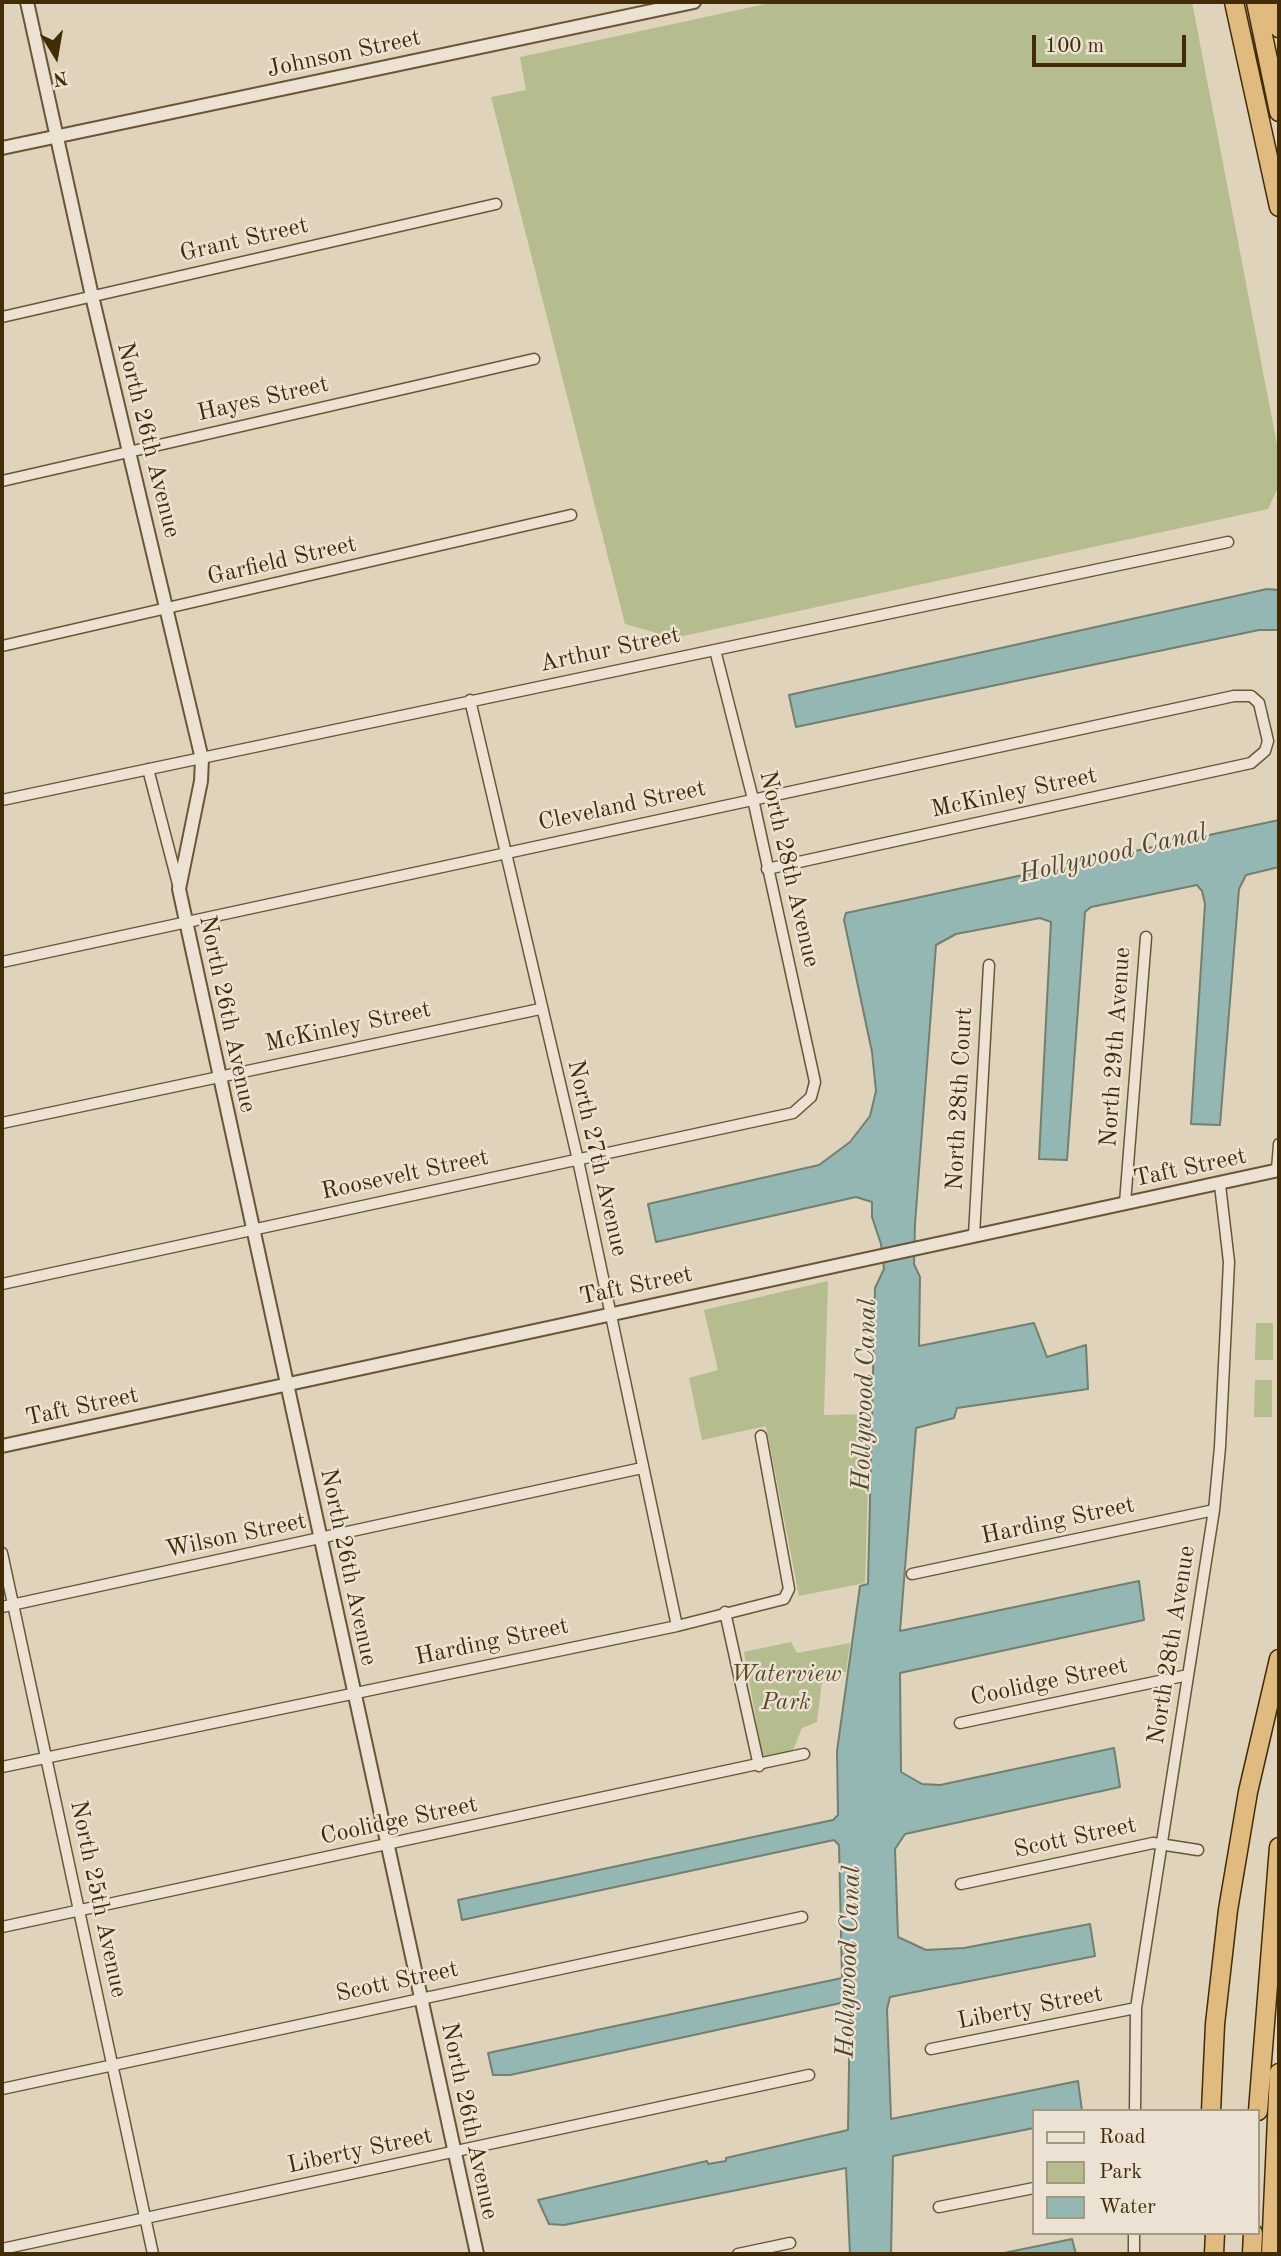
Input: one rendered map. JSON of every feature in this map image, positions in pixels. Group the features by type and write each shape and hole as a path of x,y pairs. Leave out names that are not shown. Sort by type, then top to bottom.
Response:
{"highway":[{"path":"1234,2 1279,207"},
{"path":"1256,2 1279,112"},
{"path":"1273,2 1279,28"},
{"path":"1211,2109 1215,2024 1228,1910 1248,1792 1279,1659"},
{"path":"1258,2109 1279,1847"},
{"path":"1271,2254 1279,2073"},
{"path":"1214,2235 1214,2254"},
{"path":"1252,2254 1253,2235"}],"street":[{"name":"North 26th Avenue","path":"27,2 128,452 202,759 201,781 179,889"},
{"name":"Johnson Street","path":"2,148 694,2"},
{"name":"Grant Street","path":"2,317 496,204"},
{"name":"Hayes Street","path":"2,481 534,359"},
{"name":"Garfield Street","path":"2,646 168,610 571,515"},
{"name":"Arthur Street","path":"2,800 1228,542"},
{"name":"North 28th Avenue","path":"715,650 753,799 815,1082 811,1097"},
{"name":"Cleveland Street","path":"2,962 1234,696 1251,696 1259,703 1268,741 1265,751"},
{"name":"North 27th Avenue","path":"470,700 540,1009 578,1160 677,1626"},
{"name":"McKinley Street","path":"768,869 1251,763 1265,751"},
{"name":"North 26th Avenue","path":"148,769 187,922 251,1230 322,1539 353,1692 477,2254"},
{"name":"North 29th Avenue","path":"1125,1203 1146,937"},
{"name":"North 28th Court","path":"974,1235 989,965"},
{"name":"McKinley Street","path":"2,1123 540,1009"},
{"name":"Roosevelt Street","path":"2,1284 793,1113 811,1097"},
{"path":"1278,1170 1279,1144"},
{"name":"Taft Street","path":"2,1446 974,1235 1220,1185 1278,1170"},
{"name":"North 28th Avenue","path":"1135,2109 1136,2008 1214,1510 1225,1390 1228,1298 1227,1233 1220,1185"},
{"name":"Harding Street","path":"2,1767 677,1626 725,1612 784,1600 789,1590 761,1436"},
{"name":"Wilson Street","path":"2,1607 642,1468"},
{"name":"Harding Street","path":"912,1574 1214,1510"},
{"name":"North 25th Avenue","path":"2,1553 153,2254"},
{"path":"725,1612 759,1766"},
{"name":"Coolidge Street","path":"960,1723 1188,1675"},
{"name":"Coolidge Street","path":"2,1927 759,1766 804,1754"},
{"name":"Scott Street","path":"961,1884 1153,1843 1198,1850"},
{"name":"Scott Street","path":"2,2089 802,1917"},
{"name":"Liberty Street","path":"931,2049 1136,2008"},
{"name":"Liberty Street","path":"2,2249 809,2075"},
{"path":"939,2207 1032,2188"},
{"path":"1134,2235 1134,2254"},
{"path":"738,2254 790,2243"}],"green space":[{"path":"775,2 1192,2 1279,455 1279,485 1268,509 674,638 625,624 491,97 526,90 520,57"},
{"path":"828,1281 824,1415 870,1414 865,1583 799,1596 766,1426 702,1440 689,1378 718,1370 704,1310"},
{"path":"1256,1323 1273,1323 1273,1360 1255,1360"},
{"path":"1255,1380 1272,1380 1272,1417 1254,1417"},
{"name":"Waterview Park","path":"791,1642 797,1653 850,1643 846,1672 823,1673 817,1722 802,1728 793,1750 779,1757 763,1758 744,1652"}],"water":[{"path":"1267,589 1279,590 1279,630 1259,630 796,727 789,695"},
{"name":"Hollywood Canal","path":"1279,820 1279,867 1246,875 1239,889 1220,1125 1191,1124 1205,904 1202,891 1197,885 1091,907 1085,912 1067,1160 1039,1159 1051,922 1040,918 956,934 936,945 915,1224 914,1264 920,1277 919,1346 1034,1323 1047,1357 1086,1345 1088,1389 957,1408 954,1418 916,1428 900,1631 1139,1581 1144,1620 900,1673 901,1772 922,1784 940,1785 1114,1748 1120,1787 905,1834 895,1849 898,1937 926,1950 964,1948 1090,1924 1095,1956 890,1997 887,2009 891,2119 1078,2081 1082,2109 1032,2109 1032,2128 893,2156 891,2254 850,2254 846,2168 564,2225 549,2224 538,2200 707,2161 708,2164 726,2161 726,2158 848,2130 850,2001 510,2075 493,2075 488,2053 842,1978 839,1845 834,1840 462,1920 458,1900 833,1820 838,1815 837,1751 860,1586 868,1584 875,1288 884,1269 881,1244 872,1217 872,1202 856,1197 656,1242 648,1204 819,1165 850,1142 870,1116 876,1091 872,1052 844,920 846,913"},
{"path":"1072,2239 1076,2254 999,2254"}]}
